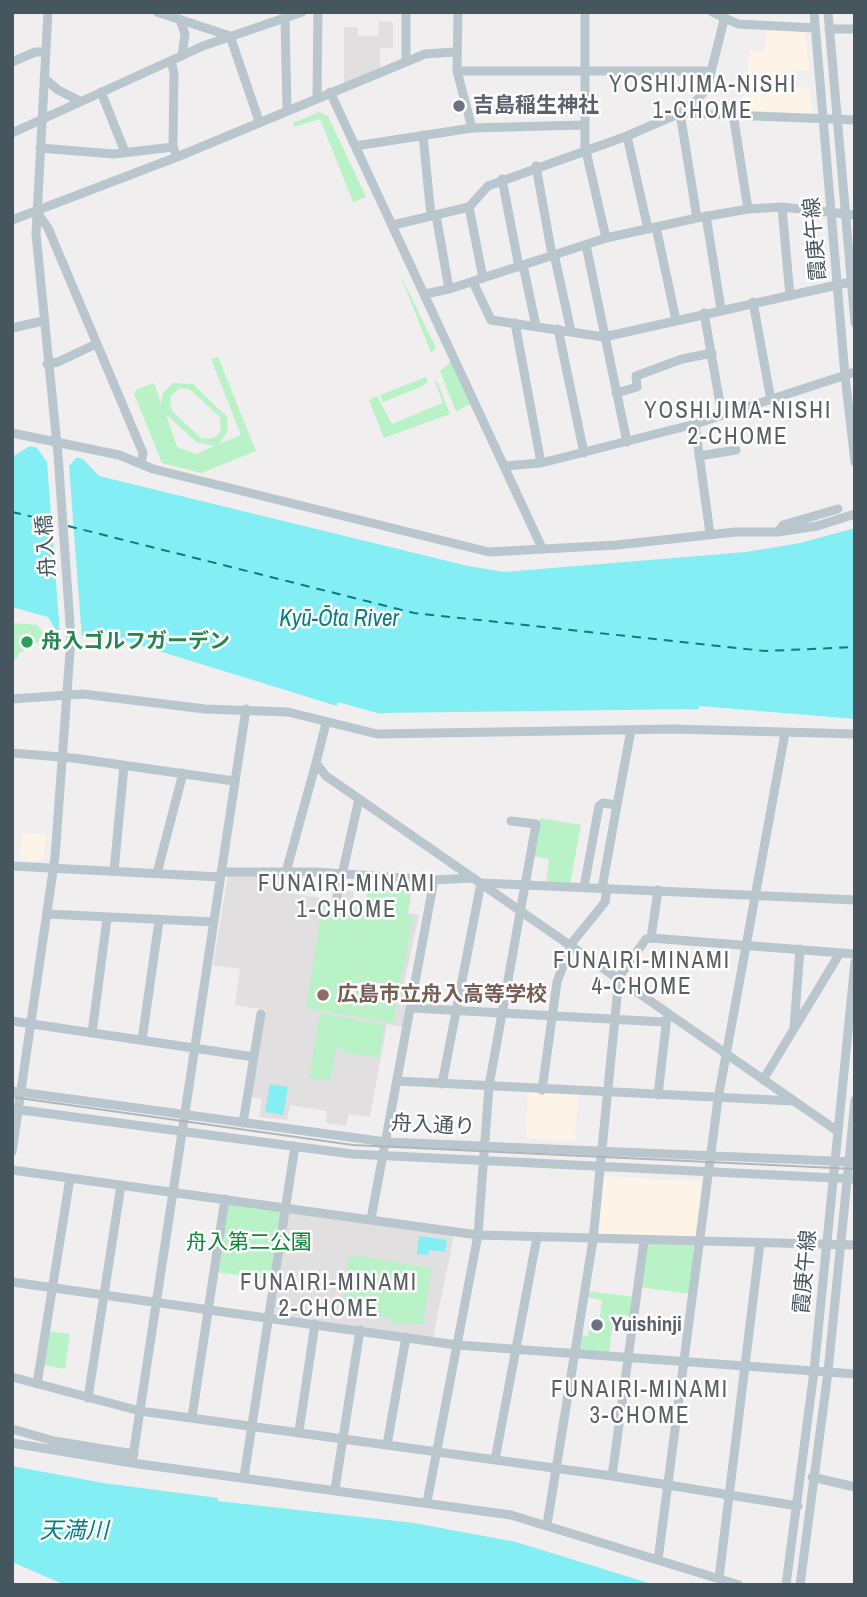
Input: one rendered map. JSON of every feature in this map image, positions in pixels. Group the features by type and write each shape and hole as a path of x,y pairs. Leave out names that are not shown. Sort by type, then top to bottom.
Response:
{"street":[{"name":"舟入橋","path":"12,1152 17,1092 31,1024 54,868 69,695 71,638 57,446 36,251 40,120 48,12"},
{"path":"157,12 230,36"},
{"path":"12,133 182,56 230,36 302,12"},
{"path":"317,97 318,12"},
{"path":"405,12 406,62"},
{"path":"458,12 455,52 457,71 472,128"},
{"path":"585,12 587,150 606,238"},
{"path":"712,12 738,24 816,28"},
{"name":"霞庚午線","path":"814,12 845,376 855,462"},
{"path":"828,12 836,119 850,214 855,323"},
{"path":"285,18 287,110"},
{"path":"180,19 185,34 182,56"},
{"path":"724,19 707,88 680,113 628,136 502,179 479,192 469,207 478,280 491,320 604,337 721,309 853,282"},
{"path":"829,29 855,29"},
{"path":"230,36 259,121"},
{"path":"12,220 37,212 175,152 406,62 436,51 455,52"},
{"path":"12,62 35,52 46,52"},
{"path":"171,61 174,73 175,152"},
{"path":"457,71 710,71"},
{"path":"44,78 58,90 80,101"},
{"path":"330,92 542,548"},
{"path":"101,93 125,152"},
{"path":"680,113 855,120"},
{"path":"680,113 721,309"},
{"path":"733,114 748,208"},
{"path":"355,146 472,128 585,125"},
{"path":"423,135 434,216 449,289"},
{"path":"628,136 676,320"},
{"path":"40,148 107,154 175,152"},
{"path":"536,166 571,331"},
{"path":"502,179 536,326"},
{"path":"393,225 469,207"},
{"path":"425,294 449,289 606,238 748,208 782,207 850,214"},
{"path":"782,207 790,296"},
{"path":"37,212 55,245 143,453 141,464"},
{"path":"36,251 55,245"},
{"path":"586,245 627,442"},
{"path":"753,302 771,400"},
{"path":"704,313 722,415"},
{"path":"12,328 43,321"},
{"path":"515,323 541,463"},
{"path":"558,330 584,453"},
{"path":"47,364 58,362 96,344"},
{"path":"616,393 637,387 636,376 682,359 712,353"},
{"path":"505,466 541,463 695,424 855,372"},
{"path":"695,424 710,534"},
{"path":"12,433 57,446 119,455 141,464 489,552 617,545 710,534 778,532 817,526 855,514"},
{"path":"699,456 736,450"},
{"path":"778,532 783,524 838,509"},
{"path":"12,699 69,695 139,699 205,709 246,709 297,714 377,734 631,730 855,734"},
{"path":"133,1459 246,709"},
{"path":"286,872 326,723"},
{"path":"542,1090 550,1016 557,982 571,944 605,902 617,806 631,730"},
{"path":"658,1560 718,1099 785,733"},
{"path":"12,753 63,757 234,781"},
{"path":"316,764 326,776 520,911 619,976 836,1130"},
{"path":"114,871 124,766"},
{"path":"157,873 183,773"},
{"path":"337,897 359,799"},
{"path":"584,887 599,806 603,803 617,806"},
{"path":"427,1502 478,1235 489,1086 536,824 511,821"},
{"path":"12,866 157,873 341,874 855,900"},
{"path":"371,1219 434,880"},
{"path":"442,1084 457,1010 477,880"},
{"path":"651,937 658,890"},
{"path":"47,914 107,919 214,922"},
{"path":"92,1033 107,919"},
{"path":"142,1040 159,921"},
{"path":"547,1525 593,1240 605,1092 619,976 646,939 651,937 855,954"},
{"path":"794,1028 800,949"},
{"path":"763,1080 840,953"},
{"name":"霞庚午線","path":"786,1585 814,1371 836,1130 855,962"},
{"path":"412,1008 664,1022"},
{"path":"658,1095 664,1022 669,1013"},
{"path":"243,1123 261,1014"},
{"path":"12,1021 254,1057"},
{"path":"397,1082 794,1101"},
{"name":"舟入通り","path":"17,1092 386,1142 852,1162"},
{"path":"800,1585 828,1372 840,1245 851,1179 855,1100"},
{"name":"舟入通り","path":"15,1109 384,1157 851,1179"},
{"path":"244,1477 295,1146"},
{"path":"12,1170 478,1235 855,1245"},
{"path":"37,1384 70,1178"},
{"path":"88,1398 121,1185"},
{"path":"192,1417 225,1199"},
{"path":"495,1460 537,1237"},
{"path":"612,1476 644,1241"},
{"path":"719,1578 760,1243"},
{"path":"12,1282 457,1345 855,1374"},
{"path":"299,1431 315,1324"},
{"path":"335,1489 360,1330"},
{"path":"387,1445 406,1338"},
{"path":"12,1377 140,1411 612,1476 798,1506"},
{"path":"12,1429 133,1459"},
{"path":"12,1443 427,1502 531,1520 739,1585"},
{"path":"802,1475 855,1487"}],"shaded area":[{"path":"379,21 393,22 393,48 380,48 380,72 344,85 344,27 358,27 358,36 378,36"},
{"path":"767,27 805,30 809,71 793,69 790,85 810,88 812,116 741,113 750,50 764,52"},
{"path":"22,833 46,835 44,857 39,861 20,860"},
{"name":"広島市立舟入高等学校","path":"228,875 286,876 287,892 341,902 344,890 354,892 352,904 364,906 369,880 413,883 408,913 419,915 404,983 410,985 406,1028 387,1024 370,1117 349,1114 346,1126 326,1123 327,1111 290,1105 287,1120 259,1117 262,1099 251,1097 266,1010 235,1005 240,969 213,965"},
{"path":"528,1091 578,1094 575,1140 526,1138"},
{"path":"601,1176 705,1182 699,1237 597,1237"},
{"path":"289,1211 454,1235 433,1338 274,1314"}],"green space":[{"path":"319,112 328,116 366,197 353,202 320,119 294,127 293,123"},
{"path":"400,274 436,348 431,353"},
{"path":"218,357 256,451 201,473 162,463 134,394 136,390 154,383 161,403 163,393 173,383 193,384 227,417 228,431 219,444 241,435 211,359","holes":["180,388 189,389 220,417 221,429 217,436 210,439 201,438 172,411 170,397","166,414 196,442 214,446 196,454 177,447"]},
{"path":"452,361 472,403 456,412 440,371"},
{"path":"426,377 428,382 421,387 383,402 380,395"},
{"path":"437,381 450,414 384,438 369,400 377,396 392,424 443,403 435,382"},
{"name":"舟入ゴルフガーデン","path":"12,623 37,625 43,632 42,640 19,653 16,660 12,658"},
{"path":"540,818 581,825 570,884 546,883 549,859 534,856"},
{"path":"370,881 412,884 407,915 413,917 393,1023 306,1008 323,902 365,909"},
{"path":"320,1013 384,1025 379,1058 341,1052 341,1048 336,1047 330,1081 309,1078"},
{"name":"舟入第二公園","path":"230,1203 279,1210 282,1213 272,1280 217,1272 226,1206"},
{"path":"649,1244 694,1244 690,1294 640,1287 646,1247"},
{"path":"349,1255 432,1268 423,1324 393,1324 389,1317 341,1311"},
{"name":"Yuishinji","path":"587,1291 634,1297 632,1316 614,1314 609,1353 581,1351 578,1348 580,1335 588,1336 589,1330 598,1330 602,1300 586,1297"},
{"path":"47,1331 70,1334 65,1369 42,1365"}],"water":[{"name":"Kyū-Ōta River","path":"30,446 83,459 99,476 468,566 504,572 746,552 800,543 855,528 855,719 699,706 699,709 377,713 338,702 337,706 94,631 89,637 56,630 48,617 12,607 12,457"},
{"path":"270,1084 288,1087 283,1115 265,1112"},
{"path":"419,1236 447,1240 445,1252 429,1250 428,1255 417,1254"},
{"name":"天満川","path":"12,1466 103,1483 218,1498 218,1501 414,1523 516,1542 655,1585 65,1585 12,1562"}],"pier":[{"path":"36,447 78,456 69,466 82,639 60,635 47,462"}],"ferry route":[{"path":"12,512 59,523"},
{"path":"68,526 414,613 765,651 855,647"}],"tram line":[{"path":"12,1097 353,1145 855,1169"}],"place":[{"name":"吉島稲生神社","path":"459,106"},
{"name":"舟入ゴルフガーデン","path":"27,642"},
{"name":"広島市立舟入高等学校","path":"323,995"},
{"name":"Yuishinji","path":"597,1325"}],"district":[{"name":"YOSHIJIMA-NISHI 1-CHOME","path":"703,99"},
{"name":"YOSHIJIMA-NISHI 2-CHOME","path":"738,425"},
{"name":"FUNAIRI-MINAMI 1-CHOME","path":"347,898"},
{"name":"FUNAIRI-MINAMI 4-CHOME","path":"642,975"},
{"name":"FUNAIRI-MINAMI 2-CHOME","path":"329,1297"},
{"name":"FUNAIRI-MINAMI 3-CHOME","path":"640,1404"}]}
